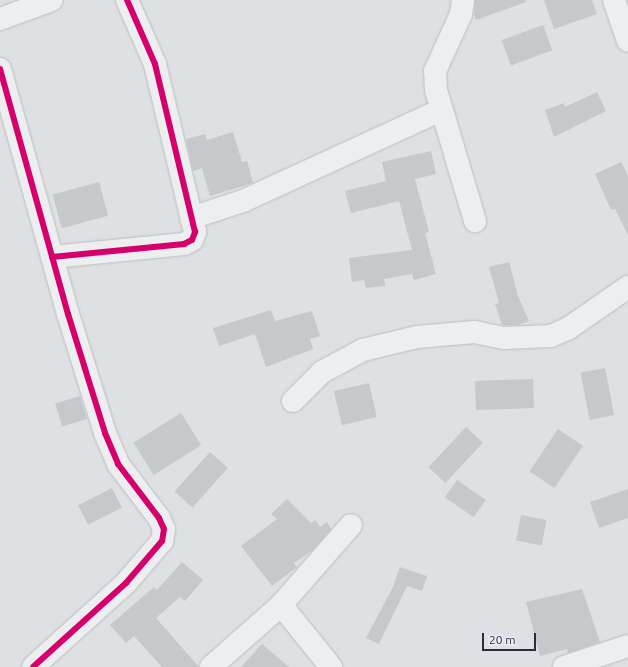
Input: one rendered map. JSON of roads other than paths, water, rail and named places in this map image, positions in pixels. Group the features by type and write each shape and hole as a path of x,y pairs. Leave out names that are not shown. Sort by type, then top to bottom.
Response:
{"street":[{"path":"0,19 52,0"},
{"path":"52,257 184,244 192,240 195,232 155,64 127,0"},
{"path":"463,0 461,14 435,71 436,90 475,221"},
{"path":"614,0 628,42"},
{"path":"0,69 52,257 105,433 118,464 159,518 164,529 162,542 126,583 33,667"},
{"path":"191,218 243,201 441,110"},
{"path":"293,401 322,372 363,350 417,337 475,332 504,338 550,336 569,328 628,287"},
{"path":"211,667 281,605 351,525"},
{"path":"281,605 331,667"},
{"path":"564,667 628,646"}]}
